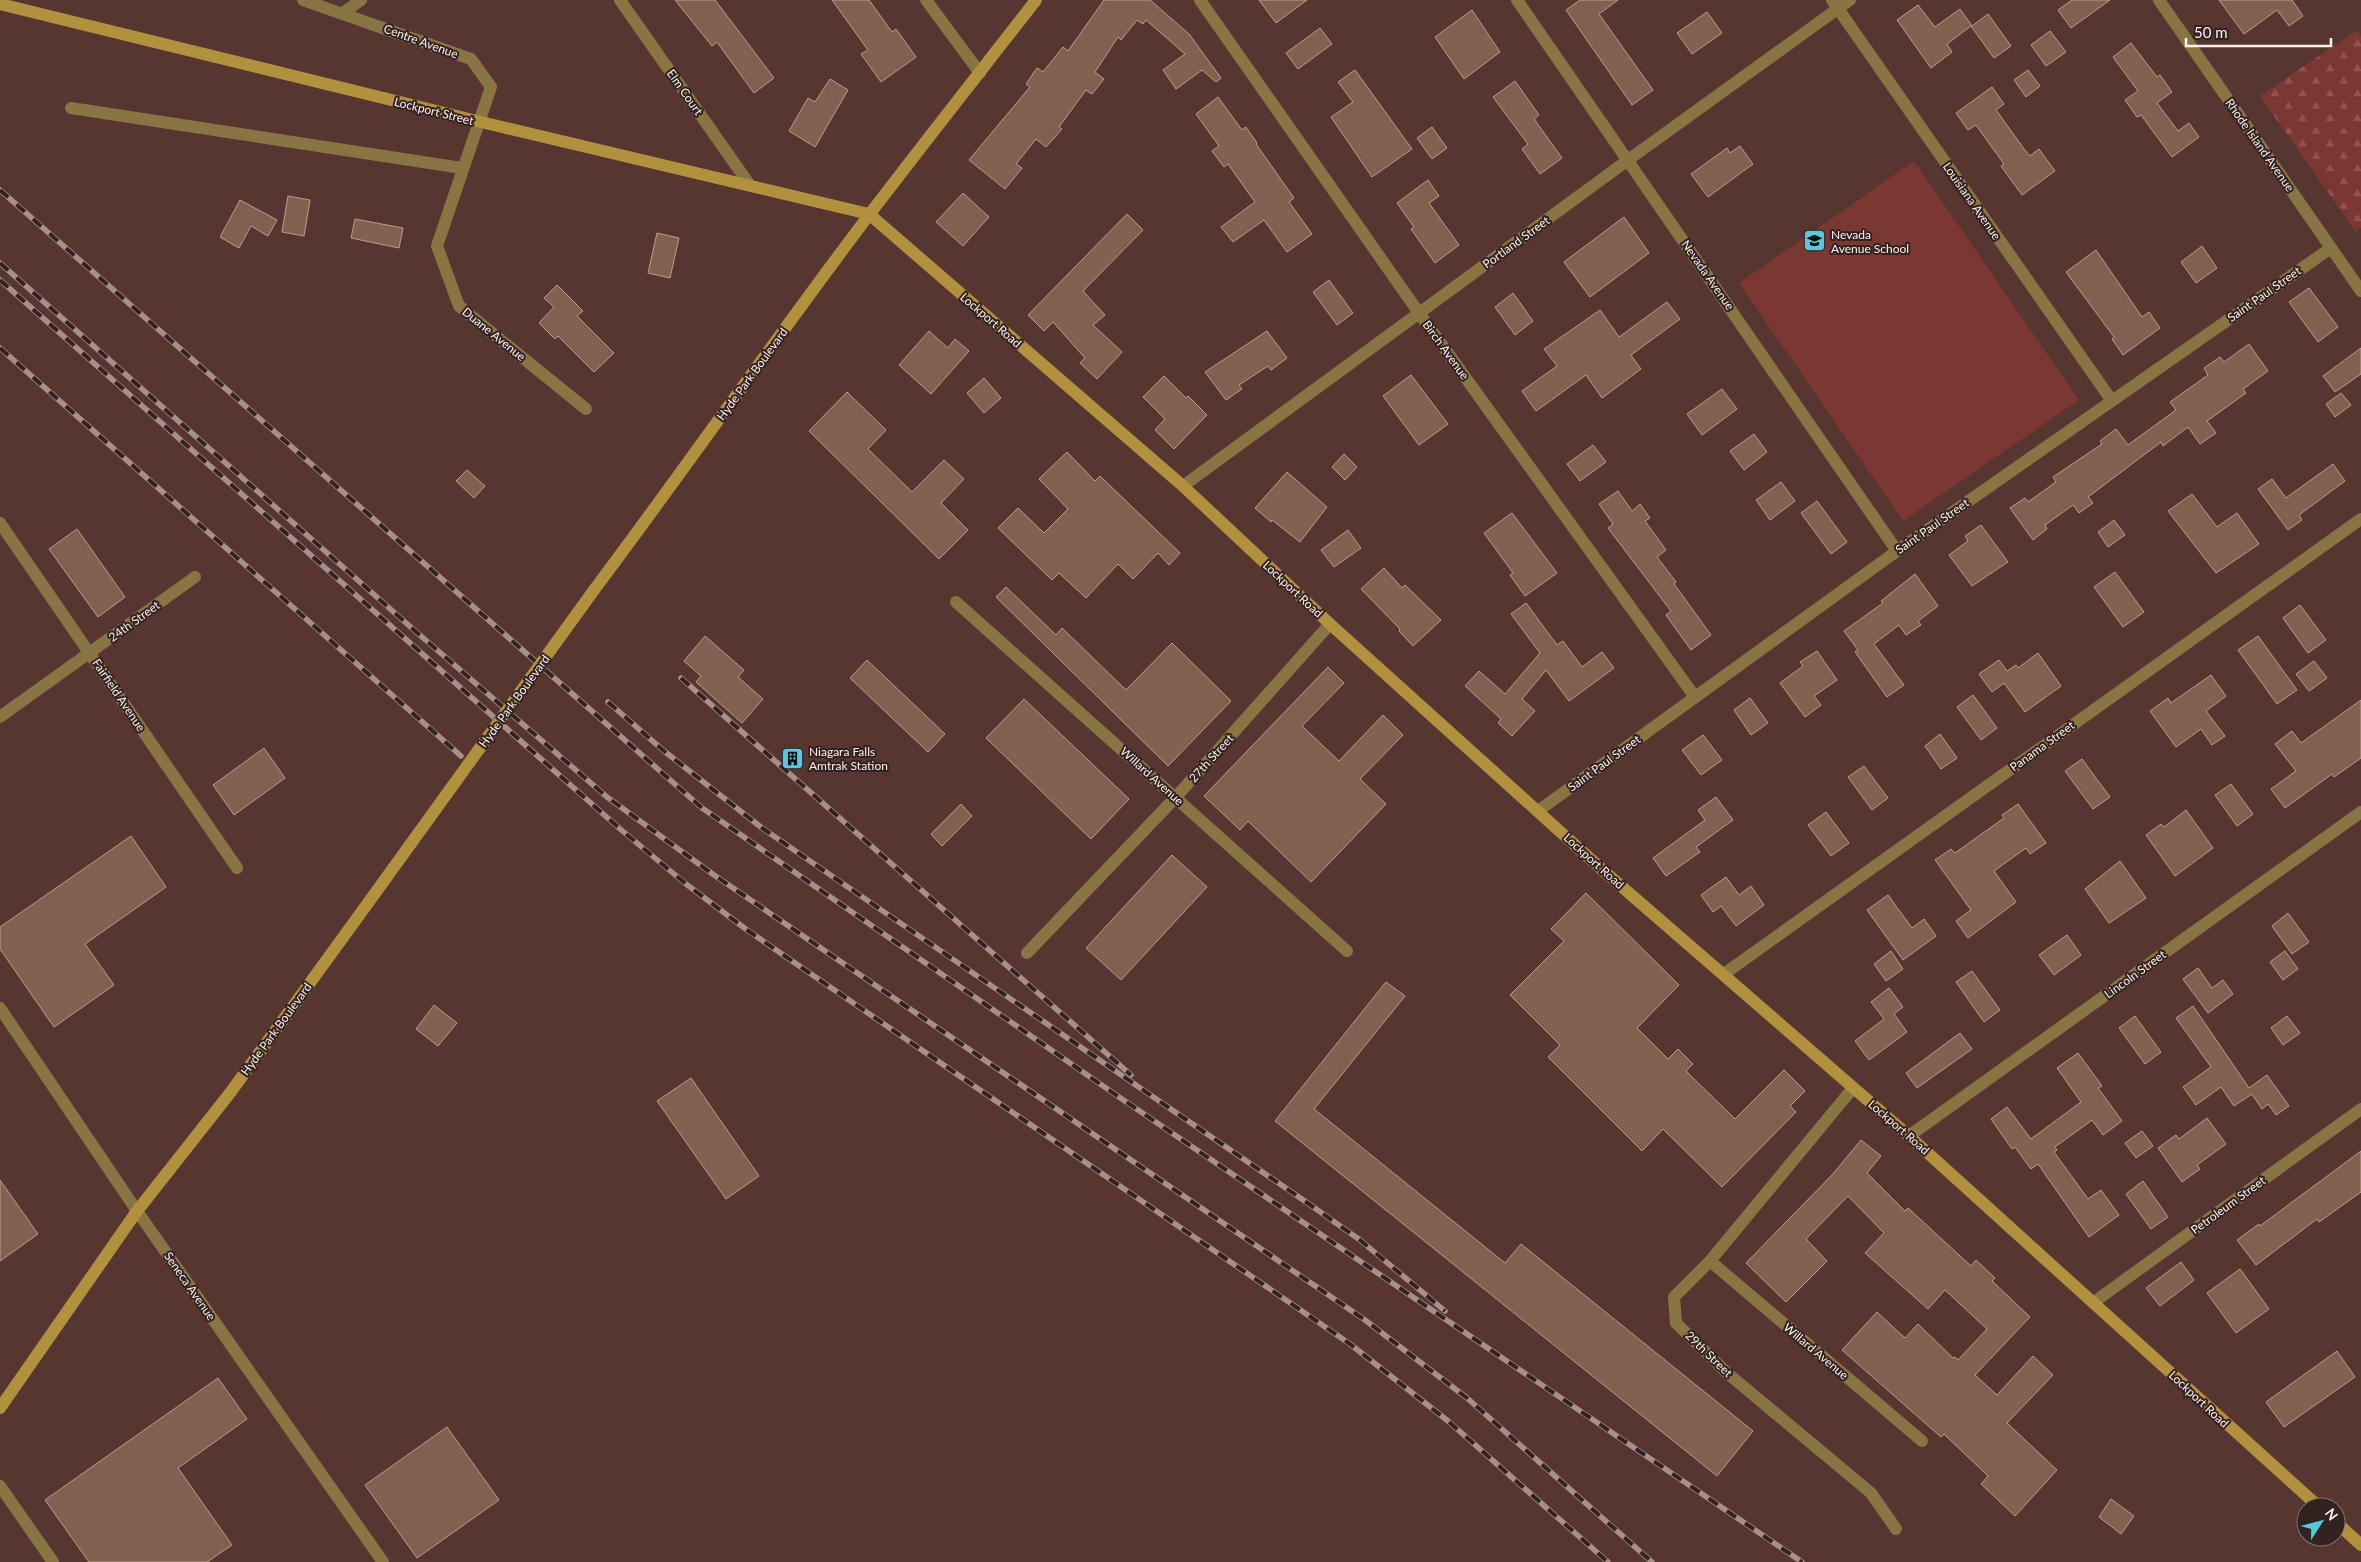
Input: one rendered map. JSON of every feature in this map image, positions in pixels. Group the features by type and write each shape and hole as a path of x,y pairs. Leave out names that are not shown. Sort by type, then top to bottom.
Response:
{"street":[{"name":"Centre Avenue","path":"303,0 472,59 491,87 477,122"},
{"path":"343,13 361,0"},
{"name":"Elm Court","path":"620,0 749,184"},
{"path":"926,0 980,73"},
{"name":"Hyde Park Boulevard","path":"0,1408 137,1211 230,1092 594,590 678,479 730,403 869,214 1036,0"},
{"name":"Birch Avenue","path":"1200,0 1419,313 1695,697"},
{"name":"Nevada Avenue","path":"1517,0 1897,551"},
{"name":"Portland Street","path":"1184,486 1628,160 1835,5 1850,0"},
{"name":"Rhode Island Avenue","path":"2159,0 2361,291"},
{"name":"Lockport Street","path":"0,4 477,122 749,184 869,214"},
{"name":"Louisiana Avenue","path":"1835,5 2112,401"},
{"path":"71,108 462,168"},
{"name":"Duane Avenue","path":"477,122 437,246 459,306 586,409"},
{"name":"Lockport Road","path":"869,214 1184,486 1330,624 1538,811 1909,1136 2308,1497"},
{"name":"Saint Paul Street","path":"1538,811 1897,551 2331,248"},
{"name":"Panama Street","path":"1724,974 2361,519"},
{"name":"Fairfield Avenue","path":"0,523 237,868"},
{"name":"24th Street","path":"0,717 195,577"},
{"name":"Willard Avenue","path":"956,602 1347,951"},
{"name":"27th Street","path":"1027,953 1176,797 1330,624"},
{"name":"Lincoln Street","path":"1909,1136 2361,812"},
{"name":"Seneca Avenue","path":"0,1008 137,1211 383,1562"},
{"name":"29th Street","path":"1853,1088 1710,1261 1674,1297 1676,1323 1726,1372 1872,1493 1896,1529"},
{"name":"Petroleum Street","path":"2094,1302 2361,1109"},
{"name":"Willard Avenue","path":"1710,1261 1922,1441"},
{"path":"0,1486 52,1562"},
{"path":"2346,1531 2361,1544"}],"green space":[{"path":"2357,30 2361,36 2361,228 2356,232 2260,96"},
{"path":"1914,161 2079,400 1903,521 1739,283"}],"building":[{"path":"675,0 715,0 774,78 754,93 717,42 712,46"},
{"path":"832,0 869,0 892,32 896,29 916,57 881,82 861,54 868,50"},
{"path":"1104,0 1150,0 1189,34 1221,78 1216,82 1202,70 1176,89 1163,70 1185,54 1146,20 1143,24 1137,20 1121,40 1118,37 1095,72 1104,79 1092,94 1086,90 1059,127 1062,129 1046,147 1036,139 1016,164 1022,168 1005,189 969,160 1030,87 1026,84 1037,68 1043,72 1063,47 1068,51"},
{"path":"1259,0 1307,0 1276,23"},
{"path":"1580,0 1618,0 1599,14 1653,90 1632,105 1566,10"},
{"path":"2072,0 2110,0 2071,28 2058,10"},
{"path":"2219,0 2292,0 2303,16 2289,26 2277,10 2244,34"},
{"path":"1918,5 1935,27 1960,9 1972,26 1988,14 2011,46 1994,58 1971,26 1947,44 1952,52 1931,68 1897,20"},
{"path":"1472,10 1500,52 1464,79 1435,37"},
{"path":"1707,12 1722,33 1692,54 1677,33"},
{"path":"1320,28 1332,44 1298,69 1286,53"},
{"path":"2050,31 2066,52 2046,66 2031,45"},
{"path":"2131,43 2157,77 2160,75 2172,92 2157,103 2178,131 2189,123 2199,137 2172,157 2141,115 2137,117 2125,100 2138,91 2113,57"},
{"path":"1355,70 1412,149 1372,177 1331,117 1353,102 1338,82"},
{"path":"2028,70 2040,86 2026,97 2014,80"},
{"path":"830,79 848,90 815,147 789,131 808,98 815,102"},
{"path":"1515,81 1539,115 1534,119 1562,158 1540,174 1522,149 1528,144 1493,97"},
{"path":"1992,87 2004,104 1996,110 2024,149 2030,156 2039,149 2055,171 2022,195 2001,166 2004,164 1976,125 1968,130 1956,113"},
{"path":"1218,97 1242,130 1246,127 1257,143 1294,198 1289,202 1312,234 1287,252 1264,220 1233,242 1221,227 1255,202 1228,164 1224,167 1212,151 1219,146 1196,114"},
{"path":"1432,127 1447,148 1432,159 1417,138"},
{"path":"1740,146 1753,164 1708,197 1691,174 1727,148 1730,153"},
{"path":"1428,180 1439,196 1429,203 1459,245 1435,263 1411,229 1414,227 1397,203"},
{"path":"963,193 989,217 963,246 936,222"},
{"path":"288,196 310,200 304,236 282,232"},
{"path":"240,200 277,220 268,236 251,226 239,248 220,237"},
{"path":"1127,214 1143,230 1083,291 1105,315 1093,325 1122,352 1097,379 1080,363 1085,358 1053,322 1044,331 1028,315"},
{"path":"1624,217 1649,253 1590,297 1564,262"},
{"path":"355,219 403,228 399,248 351,238"},
{"path":"657,233 679,238 670,278 648,273"},
{"path":"2202,246 2217,268 2196,283 2181,262"},
{"path":"2096,250 2142,317 2149,312 2160,328 2123,355 2112,339 2114,337 2066,272"},
{"path":"1329,280 1353,313 1337,325 1313,292"},
{"path":"557,285 583,311 577,316 614,353 594,372 558,336 555,339 539,323 554,307 544,298"},
{"path":"2309,288 2338,327 2318,342 2289,302"},
{"path":"1513,293 1533,321 1515,335 1495,307"},
{"path":"1667,302 1680,319 1631,355 1641,369 1602,398 1586,375 1536,411 1522,391 1557,366 1544,349 1600,310 1619,337"},
{"path":"929,331 948,348 955,339 969,351 931,394 899,365"},
{"path":"1267,331 1287,358 1271,370 1268,366 1239,385 1242,389 1226,400 1205,372"},
{"path":"2249,344 2268,371 2243,389 2246,393 2207,421 2216,433 2200,444 2188,427 2163,446 2161,442 2088,497 2093,503 2079,513 2073,505 2045,525 2047,529 2033,540 2010,508 2025,498 2028,502 2056,482 2053,477 2102,444 2100,441 2116,429 2128,445 2176,410 2170,402 2208,375 2204,368 2220,357 2224,362"},
{"path":"2361,348 2361,374 2335,392 2323,376"},
{"path":"1411,375 1448,424 1419,445 1383,396"},
{"path":"1164,376 1186,398 1188,396 1207,415 1174,449 1155,430 1165,419 1143,397"},
{"path":"984,378 1001,398 984,413 967,393"},
{"path":"1722,389 1737,409 1702,435 1687,414"},
{"path":"847,392 886,430 868,449 912,492 944,460 964,479 941,503 968,530 939,559 809,431"},
{"path":"2341,393 2351,405 2335,417 2326,404"},
{"path":"1754,434 1767,452 1744,470 1730,451"},
{"path":"1593,445 1606,462 1580,481 1567,464"},
{"path":"1067,452 1095,481 1100,476 1180,553 1169,565 1158,553 1133,579 1118,564 1086,598 1059,573 1052,580 998,528 1018,508 1044,533 1068,509 1039,479"},
{"path":"1344,454 1357,467 1345,480 1332,467"},
{"path":"2333,464 2345,481 2299,515 2302,520 2288,530 2258,489 2272,479 2286,498"},
{"path":"467,470 485,486 474,498 456,481"},
{"path":"1287,472 1327,507 1300,542 1272,520 1271,522 1255,508"},
{"path":"1781,482 1795,501 1770,520 1756,500"},
{"path":"1618,491 1632,511 1640,504 1650,518 1645,521 1666,550 1657,557 1711,635 1691,650 1666,615 1671,611 1608,528 1613,524 1599,504"},
{"path":"2192,494 2217,527 2237,513 2259,544 2216,573 2168,511"},
{"path":"1817,501 1847,542 1831,554 1801,513"},
{"path":"1512,513 1557,573 1525,596 1510,575 1513,573 1484,533"},
{"path":"2114,520 2125,535 2108,547 2098,532"},
{"path":"1981,525 2008,562 1972,586 1949,555 1968,541 1965,536"},
{"path":"77,529 125,597 98,617 49,549"},
{"path":"1348,530 1361,548 1334,567 1321,550"},
{"path":"1384,568 1402,588 1405,585 1441,620 1413,646 1399,631 1400,629 1361,589"},
{"path":"2115,572 2144,612 2123,627 2094,587"},
{"path":"1915,574 1938,606 1918,621 1921,625 1906,635 1899,625 1874,644 1904,685 1887,697 1855,652 1858,650 1844,631 1883,603 1881,601"},
{"path":"1006,587 1056,635 1062,628 1126,690 1172,643 1231,701 1168,766 996,597"},
{"path":"1526,603 1557,645 1563,641 1582,667 1602,652 1614,668 1569,701 1546,670 1522,699 1535,711 1512,736 1498,723 1501,719 1465,686 1479,671 1505,694 1540,653 1511,614"},
{"path":"2300,605 2326,640 2308,653 2283,618"},
{"name":"Niagara Falls Amtrak Station","path":"705,636 744,670 738,677 763,699 742,723 696,682 701,676 684,661"},
{"path":"2258,636 2297,690 2277,704 2238,650"},
{"path":"1817,651 1837,680 1814,696 1821,705 1805,717 1780,683 1803,666 1800,662"},
{"path":"2038,653 2061,686 2025,712 2004,683 1992,692 1979,674 1999,660 2007,671 2016,665 2018,668"},
{"path":"867,660 945,734 928,752 850,678"},
{"path":"2314,661 2327,678 2309,691 2296,674"},
{"path":"1328,667 1344,683 1302,726 1339,761 1383,715 1403,735 1360,779 1386,804 1311,882 1248,821 1240,830 1204,796"},
{"path":"2211,675 2226,696 2206,711 2225,736 2212,745 2201,729 2176,747 2150,711 2168,698 2171,703"},
{"path":"1973,695 1997,728 1981,740 1957,707"},
{"path":"1750,698 1768,723 1751,735 1734,710"},
{"path":"1024,699 1129,799 1091,839 986,738"},
{"path":"2361,700 2361,758 2334,777 2332,774 2285,808 2271,789 2296,771 2275,744 2292,731 2301,743"},
{"path":"1940,734 1957,758 1941,769 1925,746"},
{"path":"1703,735 1722,760 1701,775 1682,750"},
{"path":"264,748 285,778 234,815 213,785"},
{"path":"2082,759 2110,797 2093,809 2065,771"},
{"path":"1864,766 1888,798 1872,810 1848,777"},
{"path":"2231,784 2253,814 2237,826 2215,795"},
{"path":"1716,797 1733,820 1696,847 1700,852 1666,876 1653,858 1705,820 1698,810"},
{"path":"961,804 972,816 942,846 931,834"},
{"path":"2018,804 2046,843 2030,854 2026,848 1994,871 2016,902 1968,938 1956,921 1971,910 1935,860 1951,849 1955,853 2004,818 2002,815"},
{"path":"2186,810 2213,848 2175,876 2146,835 2161,824 2164,827"},
{"path":"1826,812 1849,843 1831,856 1808,825"},
{"path":"131,836 166,887 85,944 114,985 54,1027 0,949 0,927"},
{"path":"1172,855 1207,887 1121,980 1086,948"},
{"path":"2120,861 2146,898 2109,923 2085,889"},
{"path":"1726,877 1739,895 1751,886 1764,905 1736,926 1721,906 1713,912 1701,895"},
{"path":"1586,893 1679,985 1637,1028 1668,1059 1678,1049 1693,1064 1686,1071 1735,1119 1784,1070 1805,1091 1790,1106 1796,1112 1722,1187 1663,1129 1642,1151 1548,1057 1560,1045 1510,995 1564,941 1551,929"},
{"path":"1888,895 1912,928 1924,919 1936,936 1903,960 1867,910"},
{"path":"2288,913 2309,942 2292,954 2272,926"},
{"path":"2067,935 2081,955 2054,975 2039,955"},
{"path":"1891,951 1903,969 1886,981 1874,964"},
{"path":"2285,951 2298,969 2283,980 2270,962"},
{"path":"2198,968 2212,988 2223,980 2233,994 2208,1013 2183,979"},
{"path":"1972,971 2000,1010 1984,1022 1956,982"},
{"path":"1386,982 1405,996 1314,1109 1505,1263 1521,1244 1753,1431 1717,1476 1275,1121"},
{"path":"1889,988 1903,1007 1894,1014 1907,1032 1869,1060 1855,1041 1884,1019 1871,1002"},
{"path":"434,1005 457,1023 438,1046 416,1029"},
{"path":"2193,1006 2249,1088 2267,1075 2289,1106 2276,1115 2268,1104 2262,1109 2252,1094 2234,1106 2221,1087 2196,1105 2183,1087 2211,1067 2176,1018"},
{"path":"2135,1016 2161,1052 2145,1064 2119,1028"},
{"path":"2287,1016 2300,1033 2283,1045 2271,1028"},
{"path":"1960,1033 1972,1049 1917,1088 1906,1073"},
{"path":"2078,1053 2102,1086 2098,1088 2122,1121 2103,1135 2092,1120 2055,1147 2057,1150 2054,1152 2088,1199 2101,1190 2119,1215 2089,1237 2038,1164 2031,1169 2015,1147 2012,1149 1991,1119 2007,1107 2031,1139 2081,1102 2057,1068"},
{"path":"691,1078 759,1176 726,1199 657,1101"},
{"path":"2207,1118 2226,1144 2197,1165 2200,1169 2182,1182 2158,1148 2176,1135 2179,1139"},
{"path":"2142,1131 2153,1146 2136,1158 2125,1143"},
{"path":"1861,1140 1881,1156 1867,1173 1905,1211 1908,1208 1971,1266 1976,1260 1995,1278 1992,1281 2030,1317 1975,1375 1997,1395 2033,1356 2053,1375 2007,1423 2057,1470 2015,1516 1981,1484 1988,1476 1944,1434 1941,1437 1842,1350 1877,1312 1905,1338 1918,1324 1953,1358 1955,1357 1958,1360 1987,1329 1945,1290 1928,1309 1865,1253 1884,1233 1848,1196 1806,1239 1827,1261 1786,1302 1746,1263 1832,1175"},
{"path":"2361,1151 2361,1192 2319,1222 2317,1219 2256,1265 2237,1240 2259,1224 2260,1226"},
{"path":"0,1180 38,1234 0,1261"},
{"path":"2143,1181 2168,1217 2151,1229 2126,1194"},
{"path":"2181,1262 2194,1280 2160,1306 2146,1288"},
{"path":"2240,1269 2269,1309 2236,1333 2207,1293"},
{"path":"2337,1351 2355,1377 2284,1427 2266,1402"},
{"path":"218,1378 247,1419 178,1468 232,1545 207,1562 89,1562 45,1500"},
{"path":"447,1427 499,1500 417,1558 365,1485"},
{"path":"2111,1499 2134,1516 2121,1534 2099,1517"}],"railway":[{"path":"0,190 702,808 1119,1097 1802,1562"},
{"path":"0,263 414,630 607,797 714,875 1365,1320 1467,1398 1652,1562"},
{"path":"0,280 619,828 686,884 747,930 1350,1344 1448,1421 1608,1562"},
{"path":"0,348 461,756"},
{"path":"681,678 1131,1075"},
{"path":"608,702 664,751 762,828 1360,1240 1445,1311"}],"place":[{"name":"Nevada Avenue School","path":"1815,241"},
{"name":"Niagara Falls Amtrak Station","path":"793,758"}]}
